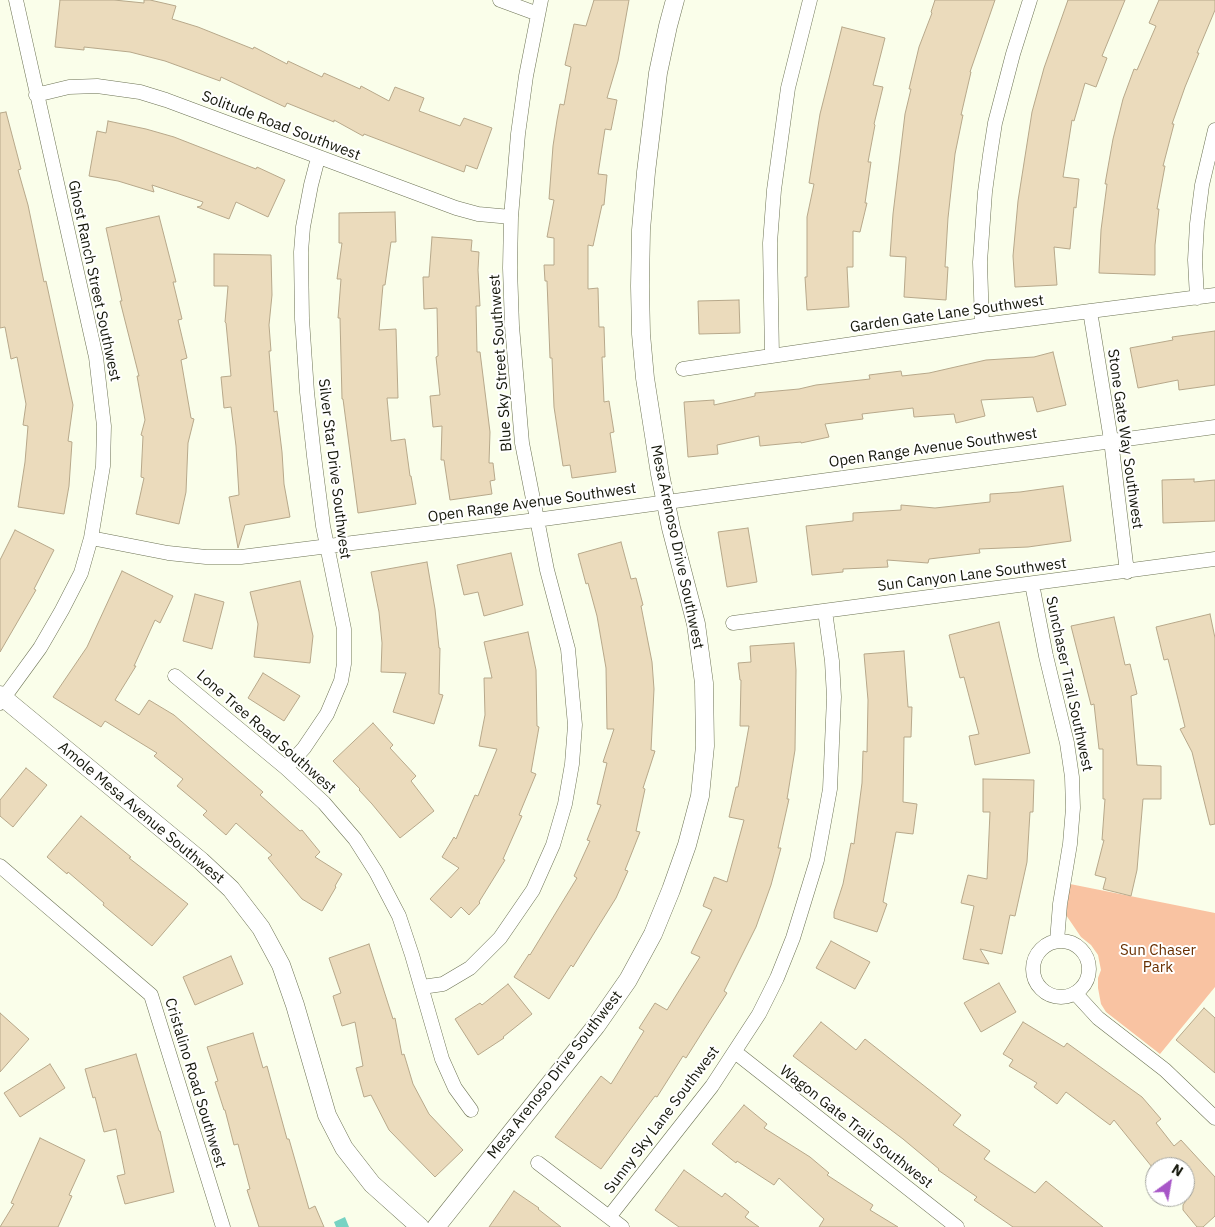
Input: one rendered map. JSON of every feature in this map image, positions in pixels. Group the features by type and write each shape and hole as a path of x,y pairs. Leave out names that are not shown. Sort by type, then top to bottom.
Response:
{"street":[{"name":"Ghost Ranch Street Southwest","path":"1,698 40,648 81,573 92,538 99,501 103,466 104,426 96,357 16,0"},
{"path":"500,0 538,14"},
{"name":"Blue Sky Street Southwest","path":"422,987 443,984 470,968 500,938 533,890 553,845 565,804 572,764 575,725 568,649 536,520 522,443 516,388 510,268 511,217 518,134 541,0"},
{"name":"Mesa Arenoso Drive Southwest","path":"436,1227 596,1026 628,980 653,934 672,890 687,845 700,796 704,746 704,683 696,624 671,528 652,431 641,334 641,230 652,119 658,73 675,0"},
{"path":"772,356 770,243 774,190 788,88 810,0"},
{"path":"982,325 980,262 985,192 990,155 1013,54 1030,0"},
{"name":"Solitude Road Southwest","path":"36,94 69,87 97,86 140,92 456,208 478,214 511,217"},
{"path":"1197,298 1197,224 1202,186 1215,130"},
{"name":"Silver Star Drive Southwest","path":"286,768 304,748 327,714 341,681 344,664 344,629 322,526 311,429 302,319 301,252 303,227 310,185 318,158"},
{"name":"Garden Gate Lane Southwest","path":"684,369 982,325 1215,295"},
{"name":"Stone Gate Way Southwest","path":"1090,311 1111,440 1127,572"},
{"name":"Open Range Avenue Southwest","path":"92,538 168,553 206,557 241,557 536,520 1215,427"},
{"name":"Sun Canyon Lane Southwest","path":"733,623 1215,559"},
{"name":"Sunchaser Trail Southwest","path":"1032,584 1046,656 1067,744 1072,777 1073,808 1070,844 1060,904 1057,941"},
{"name":"Sunny Sky Lane Southwest","path":"609,1217 712,1086 735,1052 759,1014 777,978 793,938 818,860 830,789 834,720 832,661 825,611"},
{"name":"Lone Tree Road Southwest","path":"175,676 324,802 355,839 376,872 399,916 422,987 442,1059 455,1088 471,1110"},
{"name":"Amole Mesa Avenue Southwest","path":"1,698 201,861 237,897 261,928 281,965 295,1005 327,1114 344,1148 372,1184 420,1227"},
{"name":"Cristalino Road Southwest","path":"0,866 151,995 223,1227"},
{"path":"1057,941 1075,944 1083,951 1088,960 1089,974 1086,982 1076,994 1067,997 1049,995 1042,990 1033,974 1035,956 1048,943 1057,941"},
{"path":"1076,994 1098,1018 1165,1070 1215,1118"},
{"name":"Wagon Gate Trail Southwest","path":"735,1052 957,1227"},
{"path":"538,1163 622,1227"}],"green space":[{"name":"Sun Chaser Park","path":"1070,884 1215,913 1215,987 1160,1054 1106,1012 1101,1004 1098,978 1101,970 1098,955 1091,945 1081,937 1066,915"}],"water":[{"path":"345,1217 349,1227 336,1227 334,1222"}],"building":[{"path":"60,0 114,0 144,3 144,0 150,0 176,6 172,19 198,27 253,49 254,47 287,64 288,61 322,77 324,73 360,89 361,86 389,101 395,87 424,98 419,111 460,126 464,118 492,128 477,169 466,165 464,172 364,134 363,136 334,120 334,122 287,103 285,107 221,77 220,81 165,61 130,52 84,47 84,50 55,47"},
{"path":"594,0 629,0 618,61 607,98 617,100 611,130 605,129 598,174 607,175 604,205 602,205 593,246 588,245 588,289 598,288 599,327 604,327 605,357 602,357 604,402 609,401 614,432 610,433 616,472 572,478 570,465 563,466 554,407 547,281 545,281 544,265 554,265 554,238 547,237 554,200 549,199 557,120 560,104 564,105 571,67 565,65 574,24 586,26"},
{"path":"935,0 995,0 970,72 961,115 963,115 955,154 948,218 945,267 948,267 946,300 904,297 906,257 890,256 905,114 911,89 909,89 919,47"},
{"path":"1068,0 1125,0 1102,56 1107,58 1096,87 1085,83 1074,121 1072,120 1063,177 1079,179 1070,249 1054,247 1057,285 1015,287 1013,256 1018,201 1032,112 1044,68"},
{"path":"1159,0 1215,0 1215,10 1197,53 1199,53 1172,124 1174,124 1163,166 1165,166 1157,209 1159,209 1155,245 1155,275 1099,273 1101,230 1107,184 1105,184 1113,139 1123,99 1134,69 1137,70 1156,26 1149,23"},
{"path":"842,27 885,38 873,85 883,87 874,124 868,162 871,162 865,203 867,203 860,232 853,231 853,267 847,267 849,307 807,310 805,277 807,277 807,217 814,184 809,183 820,114"},
{"path":"6,112 21,169 18,170 28,205 44,282 46,281 73,405 68,441 72,442 69,486 64,514 18,507 28,426 23,425 26,404 17,357 11,359 5,327 0,328 0,113"},
{"path":"108,121 174,137 256,169 257,167 285,180 268,217 236,202 229,219 197,207 201,206 203,202 152,185 154,192 118,181 89,176 97,131 106,133"},
{"path":"395,212 396,242 391,242 385,285 383,285 379,330 396,329 398,398 387,398 391,441 405,439 416,504 358,513 342,399 340,318 338,318 341,279 337,279 342,243 339,243 339,213"},
{"path":"159,216 176,282 173,282 182,319 178,320 187,358 181,360 191,418 194,419 188,443 186,492 179,524 136,514 144,478 141,477 143,436 141,435 145,420 137,376 139,376 120,301 122,301 106,228"},
{"path":"432,237 472,240 471,251 479,252 480,306 476,306 477,352 480,352 490,432 489,463 493,463 495,480 490,481 492,494 450,500 444,460 441,460 442,426 433,427 430,396 440,395 436,357 438,356 437,308 424,309 423,277 429,277"},
{"path":"214,254 271,255 272,295 269,325 271,351 269,351 274,412 277,411 284,484 290,517 245,525 238,548 229,497 239,495 236,446 231,407 224,408 221,377 231,376 225,322 228,286 214,286"},
{"path":"739,300 740,333 699,334 698,301"},
{"path":"1215,331 1215,385 1179,390 1178,380 1138,388 1130,348 1173,340 1172,337"},
{"path":"1053,352 1066,405 1037,412 1033,397 981,400 985,416 956,423 954,414 914,417 913,408 862,414 863,419 825,424 829,437 801,443 760,446 759,436 717,445 718,454 688,457 684,402 714,400 714,405 755,396 755,393 870,379 869,375 901,371 902,376 929,373 986,360 1034,357"},
{"path":"1194,479 1194,482 1215,480 1215,521 1163,523 1162,480"},
{"path":"1063,486 1071,541 1028,547 979,549 980,553 929,559 928,563 887,560 888,567 843,569 843,572 812,575 806,526 853,521 853,513 901,510 901,505 935,508 990,502 990,494"},
{"path":"748,528 757,582 727,587 718,532"},
{"path":"15,530 54,550 34,589 36,590 0,652 0,560"},
{"path":"621,542 631,579 636,578 643,605 641,606 652,662 654,689 651,750 655,751 643,788 645,789 636,831 640,832 625,870 628,871 616,898 573,967 571,965 549,999 514,977 530,955 577,878 574,876 590,841 587,840 601,805 597,804 607,763 603,762 614,729 607,729 606,668 597,616 578,554"},
{"path":"511,553 523,605 484,616 478,592 464,595 457,565"},
{"path":"427,562 440,648 439,694 443,695 434,724 393,712 406,673 381,672 382,643 379,612 371,572"},
{"path":"122,571 173,596 160,623 155,620 134,666 136,666 115,700 139,715 149,700 174,715 263,792 260,795 300,831 302,830 320,852 315,857 342,874 322,911 302,899 268,858 272,855 236,823 226,835 203,815 207,811 177,786 183,779 154,756 157,753 105,721 101,727 53,697 87,647"},
{"path":"300,581 313,636 310,663 254,657 258,624 250,592"},
{"path":"195,594 224,602 212,649 183,641"},
{"path":"1210,614 1215,638 1215,824 1210,825 1192,752 1180,729 1185,727 1168,659 1164,660 1156,627"},
{"path":"1114,617 1125,665 1130,664 1137,694 1131,696 1137,765 1161,766 1161,799 1143,799 1137,870 1131,896 1103,889 1106,878 1095,875 1104,840 1102,840 1105,799 1103,799 1103,749 1099,749 1094,704 1091,705 1071,626"},
{"path":"999,622 1030,753 975,765 969,736 979,734 964,677 960,678 949,635"},
{"path":"528,632 536,670 537,726 539,727 531,772 536,774 519,815 522,816 503,859 505,860 480,903 469,915 461,907 451,918 430,899 459,868 442,857 454,837 456,839 475,795 478,796 497,749 479,746 485,715 484,678 492,678 484,642"},
{"path":"794,643 796,670 795,750 787,799 789,799 778,848 781,848 771,885 756,927 724,991 727,993 686,1058 683,1056 657,1097 655,1096 601,1169 555,1137 601,1076 611,1084 644,1031 639,1028 655,1003 667,1010 700,957 691,953 712,910 703,906 714,877 727,882 744,820 729,817 736,787 738,787 749,726 740,726 741,680 738,663 751,662 750,646"},
{"path":"904,651 908,707 912,707 911,737 904,737 903,802 917,804 913,834 896,832 883,902 887,904 877,932 834,918 834,912 843,884 851,843 854,844 862,783 863,751 867,752 868,700 864,654"},
{"path":"263,673 300,696 284,721 248,698"},
{"path":"373,723 393,745 390,748 416,776 411,781 434,811 400,838 360,789 333,761"},
{"path":"26,768 47,785 13,827 0,816 0,800"},
{"path":"983,779 1034,780 1033,812 1030,812 1027,862 1015,916 1010,915 1002,954 980,949 989,964 963,959 974,906 961,903 968,875 987,879 990,812 983,812"},
{"path":"81,816 131,857 129,858 188,904 152,946 103,905 104,903 68,872 67,874 47,857"},
{"path":"831,941 870,962 855,989 816,968"},
{"path":"369,944 393,1019 395,1018 402,1055 404,1054 413,1084 429,1114 463,1150 435,1177 389,1130 371,1095 364,1097 356,1068 363,1066 355,1022 342,1026 333,996 341,993 329,958"},
{"path":"231,956 243,984 195,1005 183,977"},
{"path":"999,983 1016,1012 981,1032 964,1003"},
{"path":"508,984 532,1014 504,1038 478,1055 455,1019 480,1003 482,1005"},
{"path":"1204,1008 1215,1018 1215,1073 1176,1040"},
{"path":"0,1013 29,1039 0,1072"},
{"path":"821,1022 856,1050 865,1039 961,1115 953,1125 990,1151 984,1159 1035,1193 1046,1181 1103,1227 1013,1227 974,1200 977,1197 938,1170 903,1139 793,1056"},
{"path":"1023,1022 1064,1047 1067,1043 1142,1097 1161,1119 1156,1123 1174,1146 1181,1140 1215,1177 1215,1216 1203,1227 1197,1227 1183,1210 1183,1207 1195,1207 1195,1157 1145,1158 1114,1120 1110,1125 1066,1092 1057,1104 1034,1087 1037,1083 1009,1066 1013,1060 1003,1054"},
{"path":"253,1033 263,1068 267,1066 309,1209 315,1206 324,1227 259,1227 247,1190 250,1189 238,1144 234,1145 215,1082 218,1081 207,1047"},
{"path":"136,1054 160,1131 174,1192 125,1204 117,1176 125,1174 116,1129 104,1132 85,1069"},
{"path":"50,1064 65,1088 20,1117 4,1093"},
{"path":"744,1105 767,1124 764,1128 810,1157 829,1173 827,1175 873,1205 870,1210 898,1227 819,1227 824,1219 779,1178 774,1185 737,1161 736,1163 712,1144"},
{"path":"40,1138 85,1160 69,1195 72,1196 58,1227 0,1227 14,1204 11,1203"},
{"path":"684,1170 722,1197 725,1193 749,1212 745,1217 759,1227 679,1227 655,1210"},
{"path":"514,1191 539,1208 561,1227 489,1227"}]}
